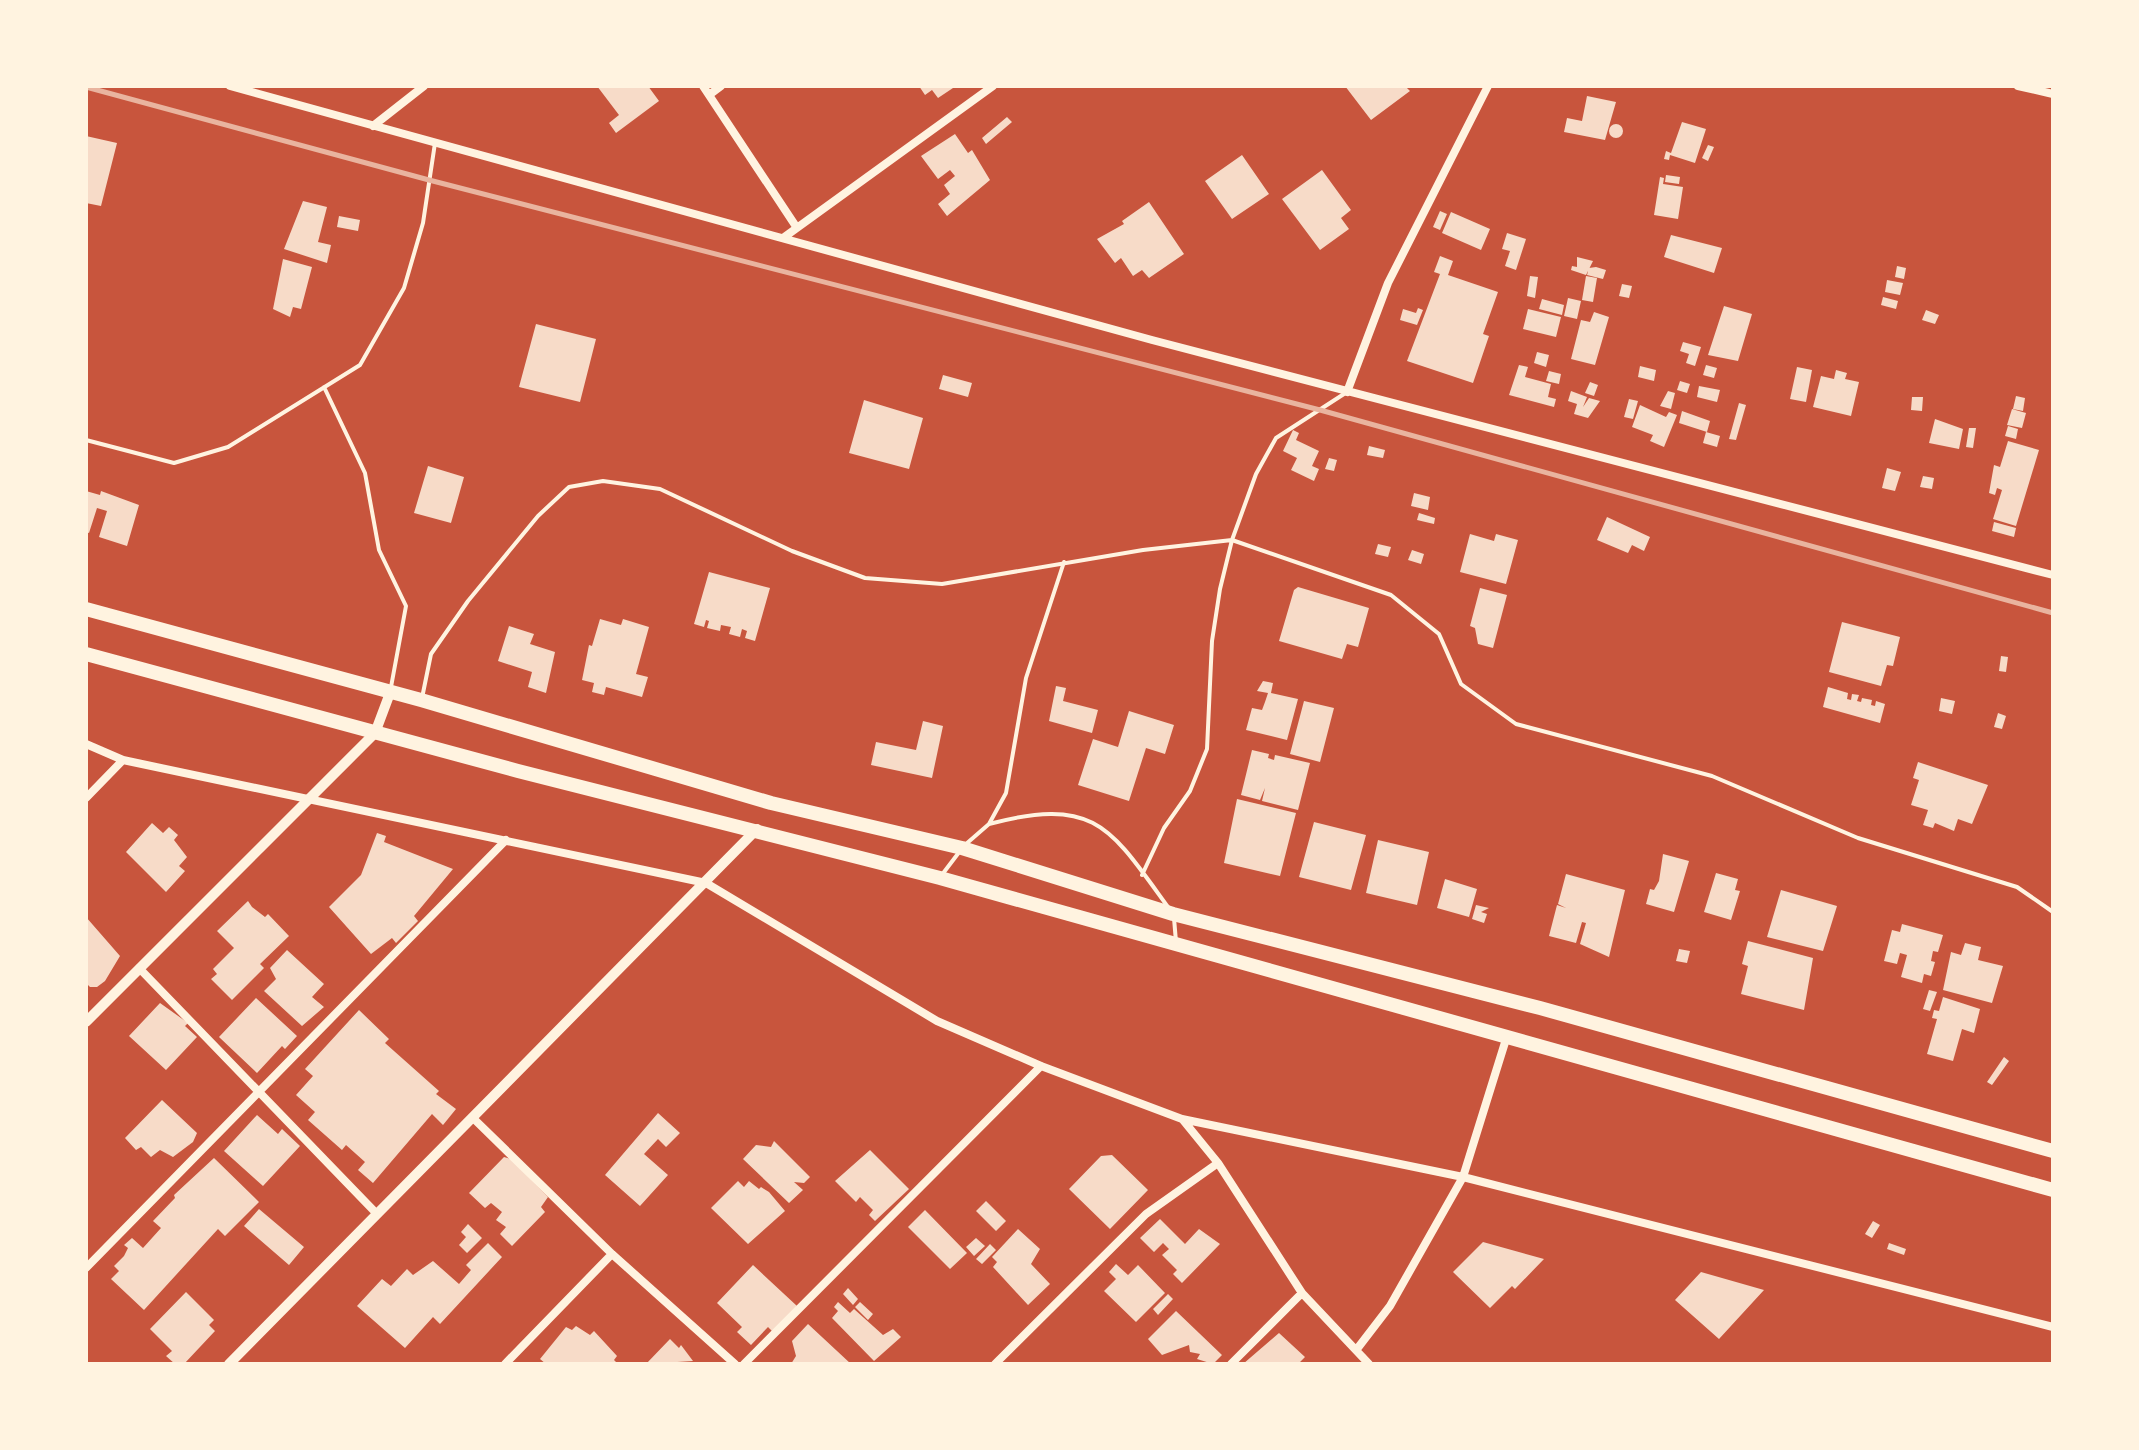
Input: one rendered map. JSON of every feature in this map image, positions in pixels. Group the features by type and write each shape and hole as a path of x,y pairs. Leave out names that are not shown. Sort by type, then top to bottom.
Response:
{"main road":[{"path":"86,609 421,700 771,803 962,848 1173,914 1540,1008 2053,1151"},
{"path":"86,654 375,733 940,878 2053,1190"}],"street":[{"path":"230,86 1347,392 2053,575"},
{"path":"373,126 424,86"},
{"path":"703,86 797,228"},
{"path":"709,95 721,86"},
{"path":"783,238 993,86"},
{"path":"1347,392 1388,283 1488,86"},
{"path":"2018,86 2053,94"},
{"path":"86,1022 375,733 390,693"},
{"path":"86,744 123,760 706,883 937,1021 1041,1066 1182,1119 1463,1177 2053,1327"},
{"path":"86,798 123,760"},
{"path":"229,1364 757,829"},
{"path":"86,1268 506,840"},
{"path":"139,968 262,1091 377,1214"},
{"path":"1357,1349 1390,1306 1463,1177 1507,1035"},
{"path":"744,1364 1041,1066"},
{"path":"473,1118 612,1254 735,1364"},
{"path":"1182,1119 1218,1163 1302,1293 1369,1364"},
{"path":"995,1364 1123,1234 1170,1194 1218,1163"},
{"path":"505,1364 612,1254"},
{"path":"1231,1364 1302,1293"}],"lane":[{"path":"86,440 174,463 228,447 360,365 404,288 423,223 435,143"},
{"path":"324,387 365,473 379,550 406,606 390,693"},
{"path":"1142,875 1164,828 1190,791 1207,749 1212,641 1232,540 1266,451 1276,438 1347,392"},
{"path":"421,700 431,654 460,612 538,516 569,487 603,481 660,489 792,551 865,578 942,584 1064,562 1232,540 1391,595 1439,634 1461,684 1516,724 1712,776 1858,838 2017,887 2053,912"},
{"path":"940,878 962,848 989,824 1006,793 1026,678 1064,562"},
{"path":"989,824 1042,812 1075,815 1097,822 1128,853 1173,914 1177,945"}],"building":[{"path":"597,86 648,86 659,101 616,133 609,123 619,115"},
{"path":"919,86 956,86 938,98 932,90 925,95"},
{"path":"1345,86 1405,86 1410,91 1371,120"},
{"path":"1587,96 1616,102 1605,140 1564,132 1567,118 1582,121"},
{"path":"1007,117 1012,122 986,144 982,138"},
{"path":"1682,122 1706,129 1695,163 1670,155 1669,160 1664,159 1666,151 1671,153"},
{"path":"1616,124 1623,131 1616,138 1609,131"},
{"path":"955,134 968,153 972,150 990,180 947,216 938,204 950,194 944,185 955,176 950,170 938,179 921,156"},
{"path":"86,136 117,143 101,206 86,203"},
{"path":"1708,145 1714,147 1708,161 1702,158"},
{"path":"1242,155 1269,194 1232,219 1205,181"},
{"path":"1322,170 1351,210 1341,218 1349,229 1320,250 1282,199"},
{"path":"1666,175 1680,177 1679,184 1665,182"},
{"path":"1660,177 1664,178 1663,184 1683,187 1678,219 1654,215"},
{"path":"303,201 327,207 318,242 331,245 327,263 284,249"},
{"path":"1149,202 1184,254 1149,278 1142,270 1133,276 1121,258 1115,263 1097,239 1124,224 1122,221"},
{"path":"1440,211 1447,214 1440,230 1433,227"},
{"path":"1451,212 1490,229 1481,250 1442,233"},
{"path":"339,216 360,220 358,231 337,227"},
{"path":"1507,233 1526,239 1516,270 1505,266 1510,251 1502,249"},
{"path":"1671,235 1722,248 1714,273 1664,257"},
{"path":"1440,256 1453,261 1448,275 1498,292 1483,334 1489,336 1473,383 1407,361 1440,274 1434,272"},
{"path":"1577,257 1593,261 1586,275 1571,270 1572,266 1577,267"},
{"path":"283,259 312,267 301,309 293,307 290,317 273,309"},
{"path":"1897,266 1906,268 1904,279 1895,277"},
{"path":"1589,268 1606,270 1603,279 1587,275"},
{"path":"1530,276 1538,277 1535,298 1527,296"},
{"path":"1586,276 1597,278 1593,302 1582,300"},
{"path":"1887,280 1903,283 1900,295 1885,292"},
{"path":"1622,284 1632,286 1629,298 1619,296"},
{"path":"1883,297 1898,301 1896,309 1881,305"},
{"path":"1568,298 1581,301 1577,319 1564,316"},
{"path":"1542,299 1564,305 1562,315 1539,309"},
{"path":"1724,306 1752,314 1738,361 1708,355"},
{"path":"1418,308 1423,310 1417,325 1400,320 1403,309 1416,313"},
{"path":"1528,309 1561,317 1556,337 1523,329"},
{"path":"1926,310 1939,315 1935,324 1922,320"},
{"path":"1594,312 1609,317 1595,365 1571,359 1581,320 1590,322"},
{"path":"536,324 596,339 580,402 519,387"},
{"path":"1683,342 1701,347 1695,366 1686,363 1689,354 1680,351"},
{"path":"1537,352 1549,355 1546,367 1534,363"},
{"path":"1519,365 1528,367 1525,377 1551,384 1548,397 1556,399 1554,407 1509,395"},
{"path":"1706,365 1717,368 1714,378 1703,375"},
{"path":"1640,366 1656,370 1654,381 1638,377"},
{"path":"1797,367 1812,370 1806,402 1790,399"},
{"path":"1836,370 1847,373 1845,379 1859,382 1851,416 1813,407 1821,376 1834,379"},
{"path":"1549,371 1561,374 1559,384 1546,381"},
{"path":"943,375 972,383 968,397 939,389"},
{"path":"1680,381 1690,384 1687,393 1677,390"},
{"path":"1590,382 1598,385 1594,396 1585,393"},
{"path":"1699,386 1720,390 1717,402 1697,397"},
{"path":"1571,391 1587,397 1583,407 1589,398 1600,401 1588,418 1574,414 1577,404 1568,401"},
{"path":"1668,391 1675,393 1671,409 1660,406"},
{"path":"2016,396 2025,398 2023,411 2013,409"},
{"path":"1912,397 1923,397 1922,411 1911,410"},
{"path":"1629,399 1638,401 1633,419 1624,417"},
{"path":"864,400 923,418 909,469 849,453"},
{"path":"1739,403 1746,405 1736,440 1729,439"},
{"path":"1640,405 1666,417 1669,412 1677,415 1664,447 1650,441 1653,435 1632,427"},
{"path":"2012,409 2026,413 2022,428 2007,425"},
{"path":"1682,411 1710,421 1707,432 1679,423"},
{"path":"1935,419 1963,429 1959,449 1929,443"},
{"path":"2008,426 2018,429 2016,439 2005,436"},
{"path":"1969,428 1976,428 1973,448 1966,447"},
{"path":"1293,430 1299,433 1296,440 1319,451 1312,466 1319,469 1314,481 1291,470 1297,458 1283,451"},
{"path":"1706,432 1720,436 1717,447 1703,443"},
{"path":"2008,441 2039,450 2016,526 1993,519 2002,490 1997,488 1995,495 1989,493 1994,465 2000,467"},
{"path":"1369,446 1385,450 1383,458 1367,455"},
{"path":"1329,458 1337,460 1334,471 1325,469"},
{"path":"428,466 464,477 451,523 414,513"},
{"path":"1887,468 1901,472 1895,491 1882,488"},
{"path":"1923,476 1934,478 1932,489 1920,487"},
{"path":"86,491 100,495 101,491 139,505 127,546 99,537 107,511 97,508 89,533 86,532"},
{"path":"1414,493 1430,497 1428,510 1411,506"},
{"path":"1419,513 1435,518 1434,524 1417,520"},
{"path":"1607,517 1650,537 1644,551 1632,545 1628,553 1597,540"},
{"path":"1994,522 2016,528 2014,537 1992,531"},
{"path":"1470,534 1494,541 1496,534 1518,540 1506,584 1460,572"},
{"path":"1378,544 1391,547 1388,557 1375,554"},
{"path":"1412,550 1424,554 1421,564 1408,560"},
{"path":"709,572 770,588 755,641 745,638 747,631 742,629 740,637 729,634 731,627 721,625 720,631 707,628 709,621 706,620 704,627 694,624"},
{"path":"1298,587 1369,608 1358,647 1347,644 1342,659 1279,641 1294,590"},
{"path":"1480,588 1507,595 1493,648 1478,644 1475,628 1470,626"},
{"path":"600,619 621,625 623,619 649,627 636,674 648,677 642,697 606,687 604,695 592,692 594,683 582,680 589,645 592,646"},
{"path":"1842,622 1900,637 1893,666 1887,665 1881,686 1829,672"},
{"path":"509,626 534,634 530,644 555,652 546,693 528,687 532,672 498,661"},
{"path":"2001,656 2008,657 2006,672 1999,671"},
{"path":"1263,681 1273,683 1271,693 1298,699 1287,740 1246,730 1252,708 1262,710 1265,702 1268,693 1257,691"},
{"path":"1056,686 1066,688 1063,701 1098,710 1092,733 1049,721"},
{"path":"1828,687 1848,693 1847,699 1851,700 1852,694 1859,695 1857,701 1861,702 1862,698 1872,700 1871,705 1875,706 1876,701 1885,704 1880,723 1823,707"},
{"path":"1941,698 1955,701 1952,714 1939,711"},
{"path":"1304,701 1334,708 1320,762 1290,754"},
{"path":"1129,711 1174,725 1165,754 1146,748 1129,801 1078,785 1093,739 1118,747"},
{"path":"1998,713 2006,716 2002,729 1994,727"},
{"path":"923,721 943,726 932,778 871,765 876,742 916,750"},
{"path":"1252,750 1269,754 1268,758 1274,760 1275,755 1310,763 1298,810 1262,801 1265,788 1260,800 1241,795"},
{"path":"1918,762 1988,785 1972,824 1958,819 1954,831 1935,823 1933,828 1923,825 1928,810 1911,805 1919,780 1913,778"},
{"path":"1237,799 1296,813 1280,876 1224,863"},
{"path":"1314,822 1366,835 1351,890 1299,877"},
{"path":"152,823 163,833 169,827 178,835 174,840 187,857 179,866 185,871 166,892 126,852"},
{"path":"377,833 386,836 384,842 453,869 414,916 418,921 396,943 392,938 371,954 329,907 361,875"},
{"path":"1378,840 1429,852 1417,905 1366,893"},
{"path":"1663,854 1689,861 1674,912 1646,904 1650,889 1654,890 1659,881"},
{"path":"1716,873 1738,879 1735,890 1740,891 1731,920 1704,912"},
{"path":"1566,874 1625,890 1609,957 1580,944 1586,923 1582,922 1576,943 1549,936 1557,905 1566,908 1558,904"},
{"path":"1445,879 1477,889 1469,917 1437,908"},
{"path":"1781,890 1837,906 1823,951 1767,937"},
{"path":"248,901 265,917 268,914 289,936 260,964 264,968 232,1000 211,979 217,974 213,969 234,948 217,931"},
{"path":"1476,905 1489,908 1481,912 1487,914 1484,923 1472,919"},
{"path":"86,917 120,956 105,981 97,987 86,983"},
{"path":"1902,924 1943,935 1938,952 1933,951 1931,961 1935,962 1931,976 1924,974 1922,983 1901,977 1907,955 1900,953 1897,964 1884,961 1892,930 1900,932"},
{"path":"1748,941 1813,958 1804,1010 1741,994 1748,966 1742,964"},
{"path":"1965,943 1981,947 1978,960 2003,966 1992,1003 1943,990 1951,952 1961,955"},
{"path":"1679,949 1690,951 1687,963 1676,961"},
{"path":"287,950 324,984 312,997 324,1007 302,1026 264,991 276,979 270,968"},
{"path":"1929,990 1937,992 1930,1011 1923,1009"},
{"path":"1943,997 1980,1009 1974,1033 1962,1029 1953,1061 1927,1054 1937,1019 1932,1018 1934,1010 1939,1011"},
{"path":"256,998 297,1036 285,1049 282,1046 257,1073 219,1037"},
{"path":"160,1003 188,1023 185,1026 197,1037 166,1070 129,1036"},
{"path":"359,1010 389,1039 385,1043 439,1091 436,1094 456,1109 443,1125 432,1114 373,1183 358,1170 365,1162 346,1145 342,1150 308,1120 315,1112 296,1095 313,1076 305,1069"},
{"path":"2004,1057 2009,1061 1992,1085 1987,1082"},
{"path":"162,1100 197,1133 193,1142 173,1157 160,1150 151,1157 141,1147 136,1150 125,1138"},
{"path":"658,1113 680,1133 666,1147 658,1139 644,1154 668,1175 640,1206 605,1175"},
{"path":"257,1115 278,1134 282,1129 300,1146 263,1186 224,1151"},
{"path":"774,1141 810,1177 804,1183 794,1182 803,1190 789,1203 743,1159 756,1145 771,1147"},
{"path":"870,1150 909,1189 875,1221 869,1215 873,1210 860,1197 856,1202 835,1181"},
{"path":"1112,1155 1148,1190 1110,1229 1069,1189 1101,1156"},
{"path":"504,1157 511,1159 548,1197 541,1207 545,1212 512,1246 500,1234 506,1227 496,1220 502,1212 491,1203 485,1208 469,1193"},
{"path":"214,1158 259,1202 225,1236 218,1229 144,1310 111,1279 119,1271 114,1266 124,1256 128,1248 124,1245 132,1238 143,1248 161,1228 153,1221 175,1198 174,1195"},
{"path":"738,1181 744,1187 749,1181 769,1192 785,1211 748,1244 711,1208"},
{"path":"986,1201 1006,1221 996,1231 976,1211"},
{"path":"259,1209 304,1247 289,1265 244,1226"},
{"path":"925,1210 967,1253 950,1269 908,1227"},
{"path":"1160,1219 1185,1244 1199,1229 1220,1244 1182,1283 1173,1274 1177,1270 1162,1255 1169,1249 1163,1243 1154,1252 1140,1238"},
{"path":"1873,1221 1880,1225 1872,1238 1865,1234"},
{"path":"468,1224 482,1238 467,1253 459,1245 466,1237 461,1232"},
{"path":"1018,1229 1040,1249 1031,1264 1050,1284 1028,1305 993,1267 997,1262 992,1257"},
{"path":"976,1238 985,1246 974,1256 966,1247"},
{"path":"1483,1242 1544,1259 1515,1289 1512,1286 1490,1308 1453,1272"},
{"path":"488,1243 502,1257 440,1324 433,1317 405,1348 357,1306 382,1279 391,1286 407,1269 413,1275 433,1261 459,1284 471,1270 466,1265"},
{"path":"1889,1243 1906,1249 1904,1255 1887,1249"},
{"path":"990,1244 996,1250 982,1264 976,1259"},
{"path":"1116,1264 1128,1275 1138,1265 1165,1293 1136,1322 1104,1291 1116,1279 1109,1272"},
{"path":"753,1265 797,1306 773,1332 768,1327 751,1345 737,1332 742,1327 717,1303"},
{"path":"1701,1272 1764,1290 1719,1339 1675,1300"},
{"path":"848,1288 858,1299 853,1305 843,1294"},
{"path":"186,1292 214,1320 209,1325 215,1331 184,1364 175,1364 166,1356 172,1351 150,1329"},
{"path":"1168,1294 1173,1299 1158,1315 1153,1309"},
{"path":"838,1302 850,1313 854,1309 883,1335 893,1329 901,1337 874,1361 832,1318 838,1311 834,1307"},
{"path":"860,1302 873,1314 868,1320 855,1307"},
{"path":"1176,1311 1222,1355 1213,1364 1197,1359 1200,1354 1190,1352 1189,1345 1162,1355 1148,1339"},
{"path":"808,1324 851,1364 791,1364 796,1356 792,1341"},
{"path":"576,1326 590,1335 594,1331 617,1356 614,1360 618,1364 546,1364 540,1359 566,1327 572,1330"},
{"path":"1279,1333 1305,1357 1298,1364 1243,1364"},
{"path":"670,1339 679,1348 681,1345 693,1361 646,1364"}],"railway":[{"path":"86,87 429,180 1320,410 2053,613"}]}
